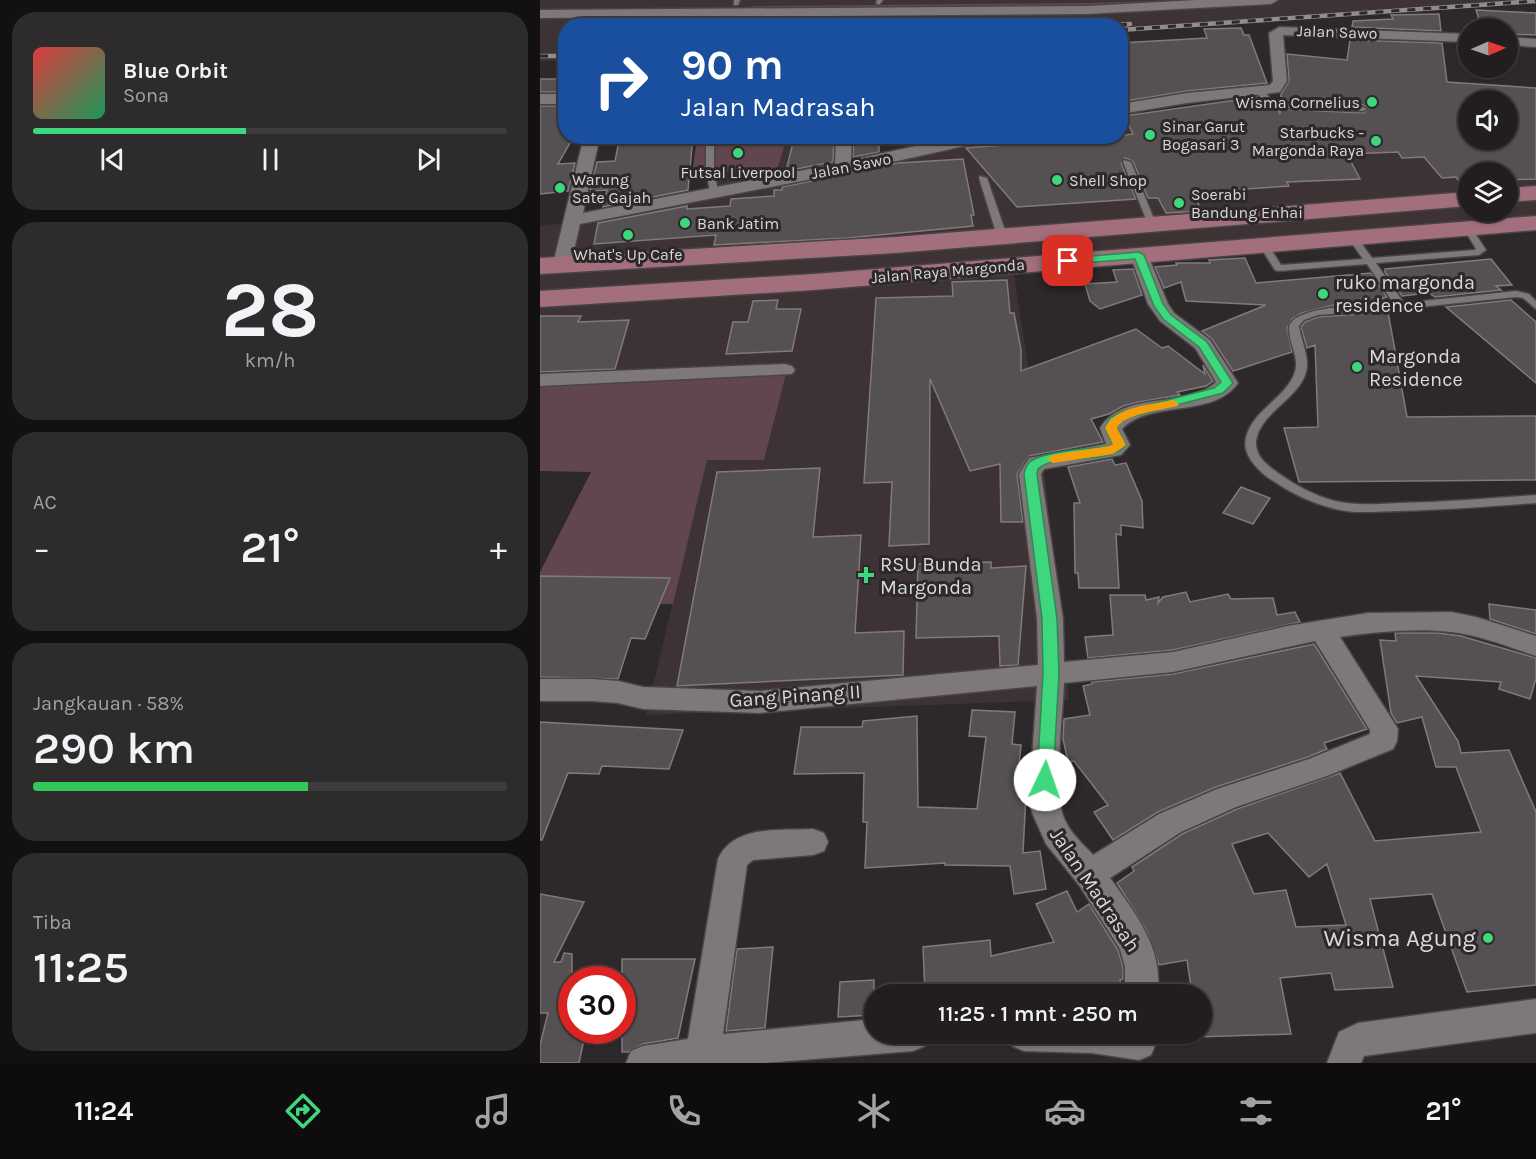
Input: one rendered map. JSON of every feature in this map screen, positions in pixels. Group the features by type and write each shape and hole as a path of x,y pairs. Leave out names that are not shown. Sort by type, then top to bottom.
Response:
{"main road":[{"path":"1518,194 1536,193"},
{"name":"Jalan Raya Margonda","path":"551,265 1002,236 1458,200"},
{"path":"1356,209 1350,215 1356,226 1364,232 1365,237"},
{"path":"1322,212 1332,215 1340,227 1339,234 1327,240"},
{"name":"Jalan Raya Margonda","path":"540,299 814,282 1536,223"}],"street":[{"path":"540,14 880,1 1117,0"},
{"path":"540,6 735,5 1077,10 1271,0"},
{"name":"Jalan Sawo","path":"1260,92 1275,89 1279,85 1276,33 1279,31 1458,38"},
{"path":"1518,42 1536,43"},
{"path":"1128,108 1186,98 1260,92"},
{"path":"540,99 558,99"},
{"path":"551,265 574,220 590,144"},
{"path":"843,168 844,144"},
{"name":"Jalan Sawo","path":"574,220 715,194 951,144"},
{"name":"Jalan Madrasah","path":"1139,255 1158,304 1167,317 1203,344 1227,383 1218,391 1126,415 1114,421 1111,428 1119,445 1113,450 1037,463 1030,474 1050,619 1051,673 1044,802 1048,820 1058,840 1089,874 1140,956 1143,984"},
{"path":"540,380 785,370"},
{"name":"Gang Pinang II","path":"540,690 604,690 643,698 760,702 1173,662 1322,630 1368,623 1451,622 1476,627 1536,646"},
{"path":"1089,874 1170,823 1227,798 1317,768 1383,741 1384,729 1322,630"},
{"path":"703,1052 733,860 746,848 813,842"},
{"path":"1344,1063 1351,1044 1358,1040 1536,1016"},
{"path":"643,1063 703,1052 864,1036"}],"lane":[{"path":"1260,92 1268,102 1286,106 1363,109"},
{"path":"710,144 710,173 715,194"},
{"path":"1127,162 1152,224"},
{"path":"983,178 1002,236"},
{"path":"1264,245 1278,268 1370,263 1476,253 1481,250 1468,229"},
{"path":"1365,237 1370,263 1401,306"},
{"path":"1536,306 1521,294 1317,312 1301,318 1294,326 1302,357 1302,369 1296,383 1254,430 1251,441 1252,453 1258,464 1276,478 1335,505 1367,508 1413,507 1536,499"}],"shaded area":[{"path":"540,0 1536,0 1536,3 1325,15 1128,31 1128,18 558,18 558,61 540,61"},
{"path":"1237,0 1127,6 743,8 753,6"},
{"path":"1518,108 1536,109 1536,229 1014,275 1045,477 1069,700 646,715 707,459 540,384 540,225 615,221 705,198 715,144 802,144 793,188 969,144 1128,144 1128,113 1140,111 1166,159 1337,127 1458,124 1458,150 1518,150"},
{"name":"Futsal Liverpool","path":"696,144 785,144 777,170 692,175"},
{"path":"788,366 764,460 707,460 673,604 540,604 540,572 591,472 540,471 540,384"}],"building":[{"path":"1476,10 1536,13 1536,35 1518,34 1518,18 1479,18"},
{"path":"1439,14 1441,31 1352,27 1353,21 1393,19 1391,15"},
{"path":"1241,28 1244,35 1249,35 1267,83 1187,91 1128,101 1128,43 1207,38 1204,29"},
{"path":"1350,40 1442,43 1447,82 1536,88 1536,179 1518,180 1518,162 1458,162 1458,180 1456,177 1442,178 1424,157 1402,158 1398,152 1347,154 1360,179 1287,182 1289,186 1231,190 1235,198 1197,200 1201,211 1166,213 1158,198 1148,198 1133,161 1125,158 1121,163 1136,199 1017,207 966,148 1017,144 1128,144 1128,135 1133,134 1128,124 1128,115 1257,97 1263,105 1278,109 1280,114 1280,109 1364,113 1369,108 1363,105 1281,100 1281,94 1289,81 1287,54 1347,60"},
{"path":"540,79 558,79 558,92 540,92"},
{"path":"540,106 558,106 558,144 569,144 558,164 575,163 568,191 540,194"},
{"path":"618,144 692,144 688,190 603,207 607,190 590,191 597,162 615,161"},
{"path":"793,144 834,144 833,162 786,171"},
{"path":"854,144 879,144 879,152 853,157"},
{"path":"963,159 974,215 971,215 973,226 847,238 714,245 716,235 594,244 598,223 687,206 687,209 730,206 731,199 774,196 774,190 782,190 782,187 898,163"},
{"path":"1245,258 1256,283 1371,273 1387,297 1383,298 1386,302 1334,305 1302,313 1292,319 1287,328 1292,352 1233,371 1212,339 1202,331 1266,305 1186,301 1181,282 1164,288 1155,267 1177,265 1176,263 1210,263 1209,260"},
{"name":"ruko margonda residence","path":"1491,259 1512,285 1496,286 1501,290 1435,297 1429,293 1402,296 1385,272 1385,269"},
{"path":"1133,269 1142,295 1100,309 1090,301 1085,284 1117,282 1113,270"},
{"path":"1007,280 1010,313 1014,313 1021,350 1021,371 1136,329 1162,348 1168,346 1205,374 1203,365 1213,381 1206,386 1177,392 1180,395 1123,406 1109,414 1091,419 1103,442 1029,456 1017,474 1023,522 1001,522 1000,464 970,471 930,379 929,544 889,546 892,482 864,483 876,298 953,296 952,282"},
{"path":"778,300 776,309 801,309 792,351 726,354 733,322 748,322 753,301"},
{"name":"Margonda Residence","path":"1511,300 1536,322 1536,383 1446,307"},
{"name":"Margonda Residence","path":"1388,312 1407,417 1536,416 1536,480 1299,482 1284,428 1318,427 1315,345 1307,348 1301,327 1305,322 1318,317"},
{"path":"540,316 581,316 578,322 629,320 615,369 540,372"},
{"path":"1112,459 1115,465 1126,463 1142,501 1143,528 1121,525 1121,535 1116,534 1119,588 1079,588 1078,573 1075,573 1074,503 1080,503 1068,467"},
{"path":"820,468 813,537 861,535 855,633 904,631 903,675 677,686 717,472"},
{"path":"1241,487 1270,498 1253,524 1223,513"},
{"path":"991,562 991,568 1026,566 1018,665 1000,666 999,636 916,638 918,564"},
{"path":"540,576 670,578 645,639 631,638 618,679 540,677"},
{"path":"1186,592 1190,602 1228,594 1231,599 1273,598 1277,615 1295,612 1300,622 1173,650 1088,658 1085,637 1113,635 1110,595 1145,595 1146,600 1159,597 1158,603 1163,597"},
{"path":"1489,604 1536,610 1536,634 1490,619"},
{"path":"1395,633 1438,633 1461,636 1536,658 1536,678 1530,699 1499,689 1501,682 1416,676 1458,741 1461,753 1509,750 1536,812 1536,985 1467,992 1432,894 1370,899 1393,987 1335,990 1331,973 1280,978 1291,1034 1212,1037 1212,984 1191,984 1187,960 1159,965 1147,931 1117,883 1134,871 1132,867 1182,834 1237,809 1340,773 1375,841 1481,832 1456,767 1436,767 1422,717 1397,723 1391,713 1380,640 1396,641","holes":["1268,833 1309,877 1327,864 1346,925 1296,927 1286,890 1254,894 1232,844"]},
{"path":"1314,644 1367,729 1324,743 1327,749 1308,757 1216,787 1158,812 1113,840 1094,812 1108,805 1074,761 1068,762 1063,739 1064,719 1090,715 1083,686 1092,684 1092,682 1173,674"},
{"path":"972,710 1015,712 1012,744 1021,745 1018,774 1027,774 1023,853 1040,851 1046,889 1014,894 1010,866 945,865 945,863 865,868 867,822 863,822 864,773 794,774 801,727 862,727 863,721 917,716 918,807 977,809 986,737 969,736"},
{"path":"540,722 683,730 669,769 602,766 599,774 568,773 542,840 540,840"},
{"path":"1067,891 1077,912 1089,904 1118,950 1123,967 1121,984 925,984 923,947 990,940 991,956 1054,942 1036,904"},
{"path":"540,894 584,902 554,962 561,962 564,953 572,954 572,966 558,966 558,1044 583,1044 579,1063 540,1063 540,1045 548,1013 540,1013"},
{"path":"773,947 765,1028 726,1031 737,949"},
{"path":"622,959 695,959 678,1038 643,1044 628,1052 622,1052 622,1044 636,1044 636,966 622,966"},
{"path":"874,980 874,984 864,984 864,1016 838,1017 840,982"}],"railway":[{"path":"1128,29 1536,1"},
{"path":"540,56 558,56"}],"slow traffic":[{"path":"1053,459 1113,450 1119,445 1111,428 1114,421 1126,415 1173,404"}],"place":[{"name":"Wisma Cornelius","path":"1372,102"},
{"name":"Sinar Garut Bogasari 3","path":"1150,135"},
{"name":"Starbucks - Margonda Raya","path":"1376,141"},
{"name":"Futsal Liverpool","path":"738,153"},
{"name":"Shell Shop","path":"1057,180"},
{"name":"Warung Sate Gajah","path":"560,188"},
{"name":"Soerabi Bandung Enhai","path":"1179,203"},
{"name":"Bank Jatim","path":"685,223"},
{"name":"What's Up Cafe","path":"628,235"},
{"name":"ruko margonda residence","path":"1323,294"},
{"name":"Margonda Residence","path":"1357,367"},
{"name":"RSU Bunda Margonda","path":"866,575"},
{"name":"Wisma Agung","path":"1488,938"}],"route":[{"path":"1045,780 1051,673 1050,619 1030,474 1032,468 1037,463 1049,460 1113,450 1119,445 1111,428 1114,421 1126,415 1218,391 1227,383 1203,344 1167,317 1158,304 1139,255 1068,261"}]}
